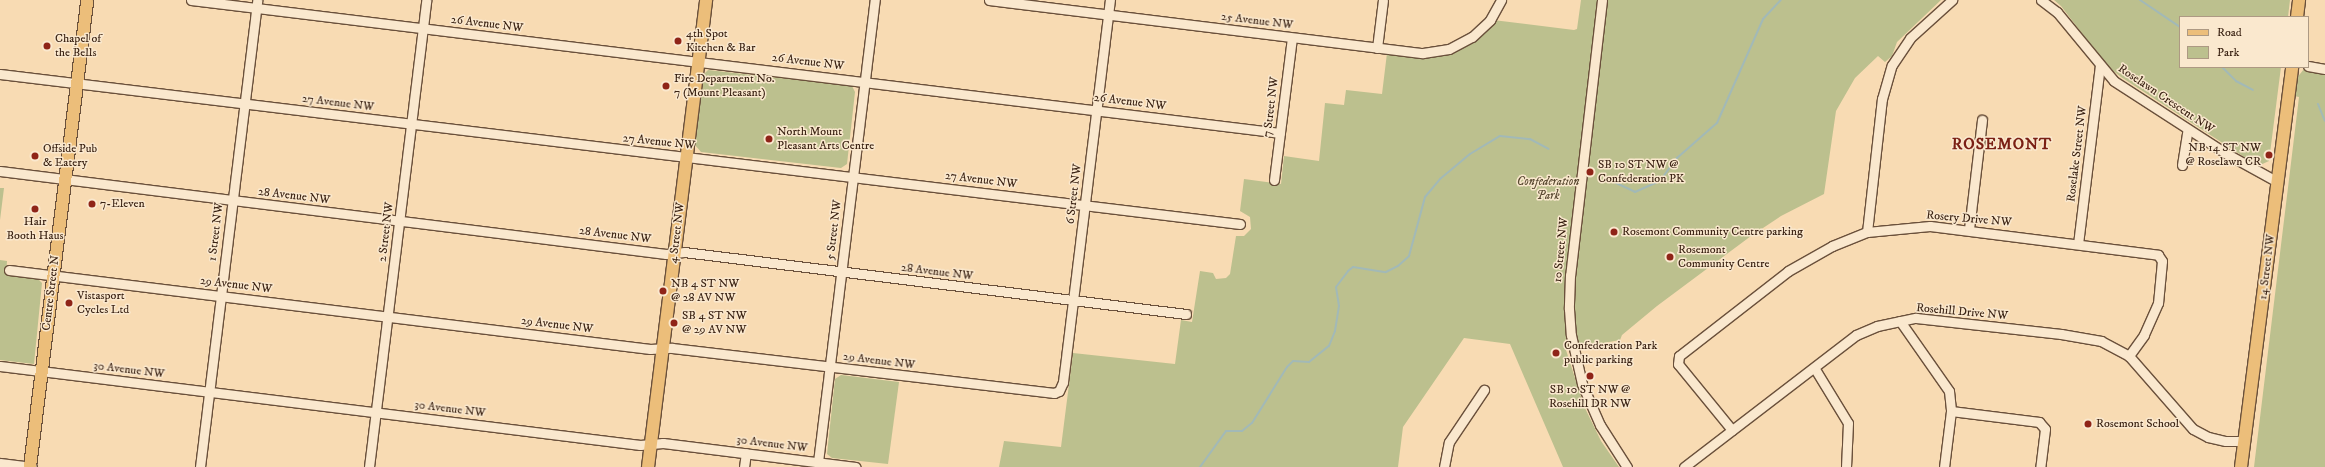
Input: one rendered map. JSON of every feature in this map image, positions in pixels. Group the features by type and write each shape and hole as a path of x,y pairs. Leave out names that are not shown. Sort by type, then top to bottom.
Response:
{"main road":[{"name":"Centre Street N","path":"31,467 41,372 87,0"},
{"name":"4 Street NW","path":"648,467 706,0"},
{"path":"2297,16 2299,0"},
{"name":"14 Street NW","path":"2241,467 2292,68"}],"street":[{"name":"26 Avenue NW","path":"191,0 256,4 422,28 865,81 1280,133"},
{"name":"2 Street NW","path":"369,467 426,0"},
{"name":"5 Street NW","path":"818,462 875,0"},
{"name":"25 Avenue NW","path":"989,0 1422,53 1457,46 1484,26 1501,0"},
{"name":"6 Street NW","path":"1059,391 1063,382 1110,0"},
{"path":"1377,48 1383,0"},
{"name":"10 Street NW","path":"1602,0 1570,274 1570,316 1576,362 1582,384 1600,425 1627,467"},
{"path":"1866,232 1882,100 1892,65 1910,38 1952,0"},
{"name":"Roselawn Crescent NW","path":"2041,0 2057,12 2100,66 2114,81 2261,175 2278,182"},
{"name":"1 Street NW","path":"200,467 256,4"},
{"name":"7 Street NW","path":"1274,180 1292,38"},
{"name":"Roselake Street NW","path":"2078,244 2100,66"},
{"path":"2309,66 2325,68"},
{"name":"27 Avenue NW","path":"0,74 411,125 1240,224"},
{"path":"1969,229 1982,120"},
{"path":"2182,165 2188,129"},
{"name":"28 Avenue NW","path":"0,171 666,254 675,253 841,272 1186,314"},
{"name":"Rosery Drive NW","path":"1732,430 1678,364 1679,356 1788,271 1832,246 1866,232 1930,226 1969,229 2158,255 2162,261 2158,303 2144,335 2129,356"},
{"name":"29 Avenue NW","path":"9,270 650,349 663,348 1049,394 1059,391"},
{"name":"Rosehill Drive NW","path":"1684,467 1815,369 1856,336 1877,326 1900,321 1931,319 2061,334 2101,341 2129,356 2193,429 2208,437 2226,441 2244,441"},
{"path":"1900,321 1944,381 1949,391 1951,411 1944,467"},
{"name":"30 Avenue NW","path":"0,366 640,445 651,444 746,453 856,467"},
{"path":"1815,369 1848,423 1846,467"},
{"path":"1444,467 1449,442 1484,390"},
{"path":"1951,411 2039,422 2045,429 2040,467"},
{"path":"744,467 746,453"},
{"path":"0,463 31,467"}],"green space":[{"name":"Confederation Park","path":"1581,0 1941,0 1897,42 1892,56 1885,62 1878,56 1855,78 1836,111 1824,194 1781,216 1751,236 1657,306 1622,335 1620,340 1566,350 1584,406 1601,441 1619,467 1563,467 1510,344 1464,338 1403,427 1398,467 999,467 1004,441 1061,447 1073,353 1175,364 1181,320 1192,322 1200,271 1213,273 1216,279 1226,278 1230,274 1236,236 1244,236 1251,229 1250,217 1240,211 1244,179 1281,184 1284,156 1319,161 1325,103 1344,105 1346,90 1382,94 1387,53 1422,57 1449,53 1493,20 1574,30 1577,29"},
{"path":"2054,0 2290,0 2288,16 2179,16 2179,68 2281,68 2269,161 2258,166 2121,77 2107,66 2061,6"},
{"path":"2304,69 2325,72 2325,467 2254,467 2299,97 2294,96 2296,79"},
{"path":"708,70 852,86 855,92 847,164 841,168 701,152 695,145 704,74"},
{"path":"0,188 4,188 0,220"},
{"path":"0,260 7,261 6,275 38,279 42,283 34,364 0,360"},
{"path":"841,375 899,382 888,464 832,458 827,454 835,379"}],"waterway":[{"path":"1614,182 1635,192 1660,181 1677,158 1717,123 1763,19 1781,0"},
{"path":"2140,0 2179,26"},
{"path":"2223,68 2236,81 2253,90"},
{"path":"2318,104 2325,121"},
{"path":"1200,467 1226,431 1242,431 1252,423 1287,367 1293,361 1309,362 1329,346 1335,331 1339,306 1336,287 1348,271 1353,267 1386,272 1398,266 1409,256 1425,197 1440,179 1470,154 1500,136 1530,139 1549,149"}],"place":[{"name":"4th Spot Kitchen & Bar","path":"678,41"},
{"name":"Chapel of the Bells","path":"47,46"},
{"name":"Fire Department No. 7 (Mount Pleasant)","path":"666,86"},
{"name":"North Mount Pleasant Arts Centre","path":"769,139"},
{"name":"NB 14 ST NW @ Roselawn CR","path":"2269,155"},
{"name":"Offside Pub & Eatery","path":"35,156"},
{"name":"SB 10 ST NW @ Confederation PK","path":"1590,172"},
{"name":"7-Eleven","path":"92,204"},
{"name":"Hair Booth Haus","path":"35,209"},
{"name":"Rosemont Community Centre parking","path":"1614,232"},
{"name":"Rosemont Community Centre","path":"1670,257"},
{"name":"NB 4 ST NW @ 28 AV NW","path":"663,291"},
{"name":"Vistasport Cycles Ltd","path":"69,303"},
{"name":"SB 4 ST NW @ 29 AV NW","path":"674,323"},
{"name":"Confederation Park public parking","path":"1556,353"},
{"name":"SB 10 ST NW @ Rosehill DR NW","path":"1590,376"},
{"name":"Rosemont School","path":"2088,424"}],"district":[{"name":"ROSEMONT","path":"2002,144"}]}
